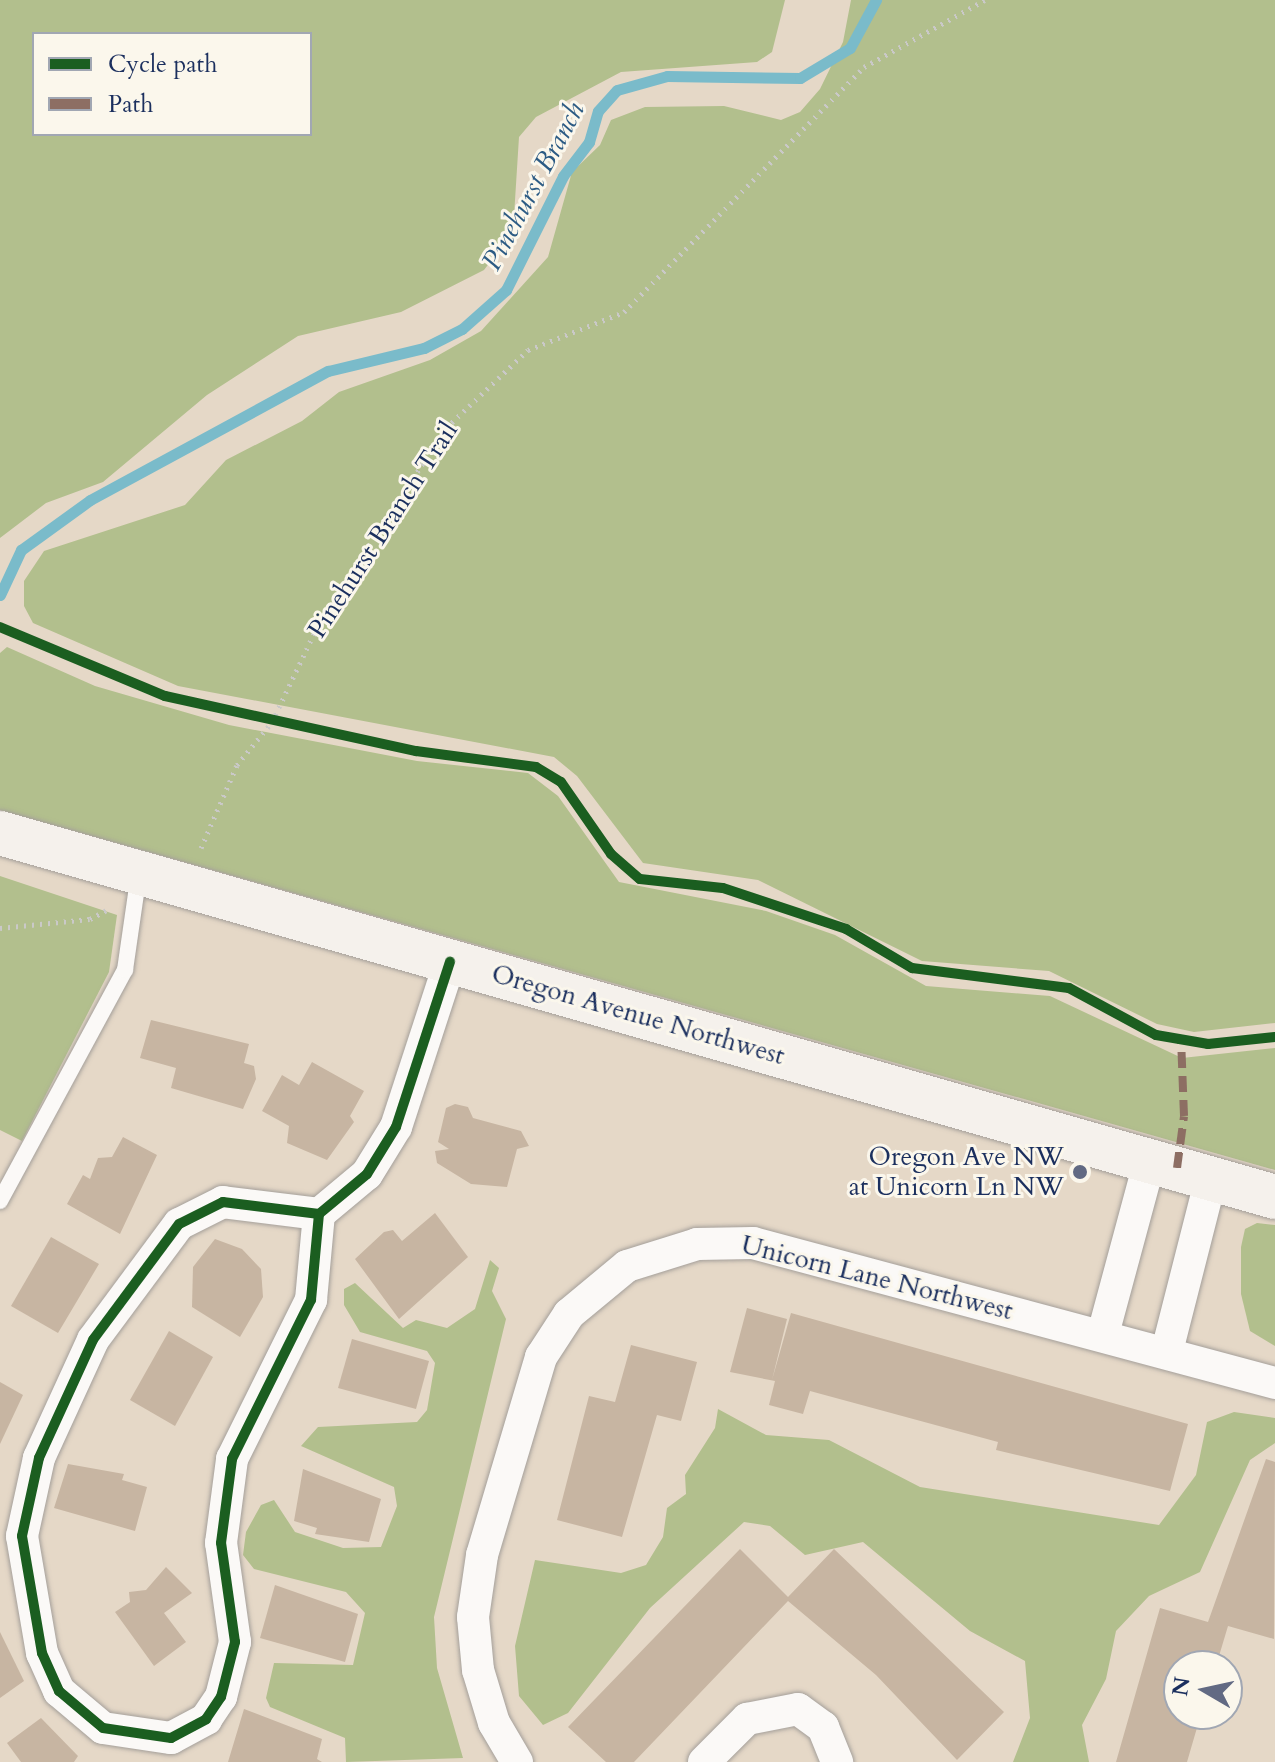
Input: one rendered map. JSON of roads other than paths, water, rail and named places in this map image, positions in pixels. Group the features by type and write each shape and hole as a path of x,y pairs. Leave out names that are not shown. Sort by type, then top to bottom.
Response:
{"street":[{"name":"Oregon Avenue Northwest","path":"0,833 127,889 450,962 1275,1197"},
{"path":"319,1214 236,1201 213,1204 179,1224 93,1340 39,1458 22,1536 42,1653 59,1691 103,1728 139,1738 184,1734 206,1719 227,1685 235,1642 221,1543 227,1481 247,1419 311,1300 319,1214 367,1174 396,1127 450,962"},
{"path":"1103,1334 1150,1160"},
{"path":"1167,1351 1211,1178"},
{"name":"Unicorn Lane Northwest","path":"517,1762 482,1692 473,1617 478,1576 541,1357 569,1314 610,1275 686,1246 753,1243 1167,1351 1275,1383"},
{"path":"704,1762 747,1719 798,1709 823,1727 837,1762"}],"lane":[{"path":"0,1201 125,970 127,889"}],"waterway":[{"name":"Pinehurst Branch","path":"0,595 21,550 90,500 328,371 424,348 462,329 506,290 563,176 589,142 598,111 617,90 667,76 800,78 850,48 876,0"}],"place":[{"name":"Oregon Ave NW at Unicorn Ln NW","path":"1080,1172"}]}
